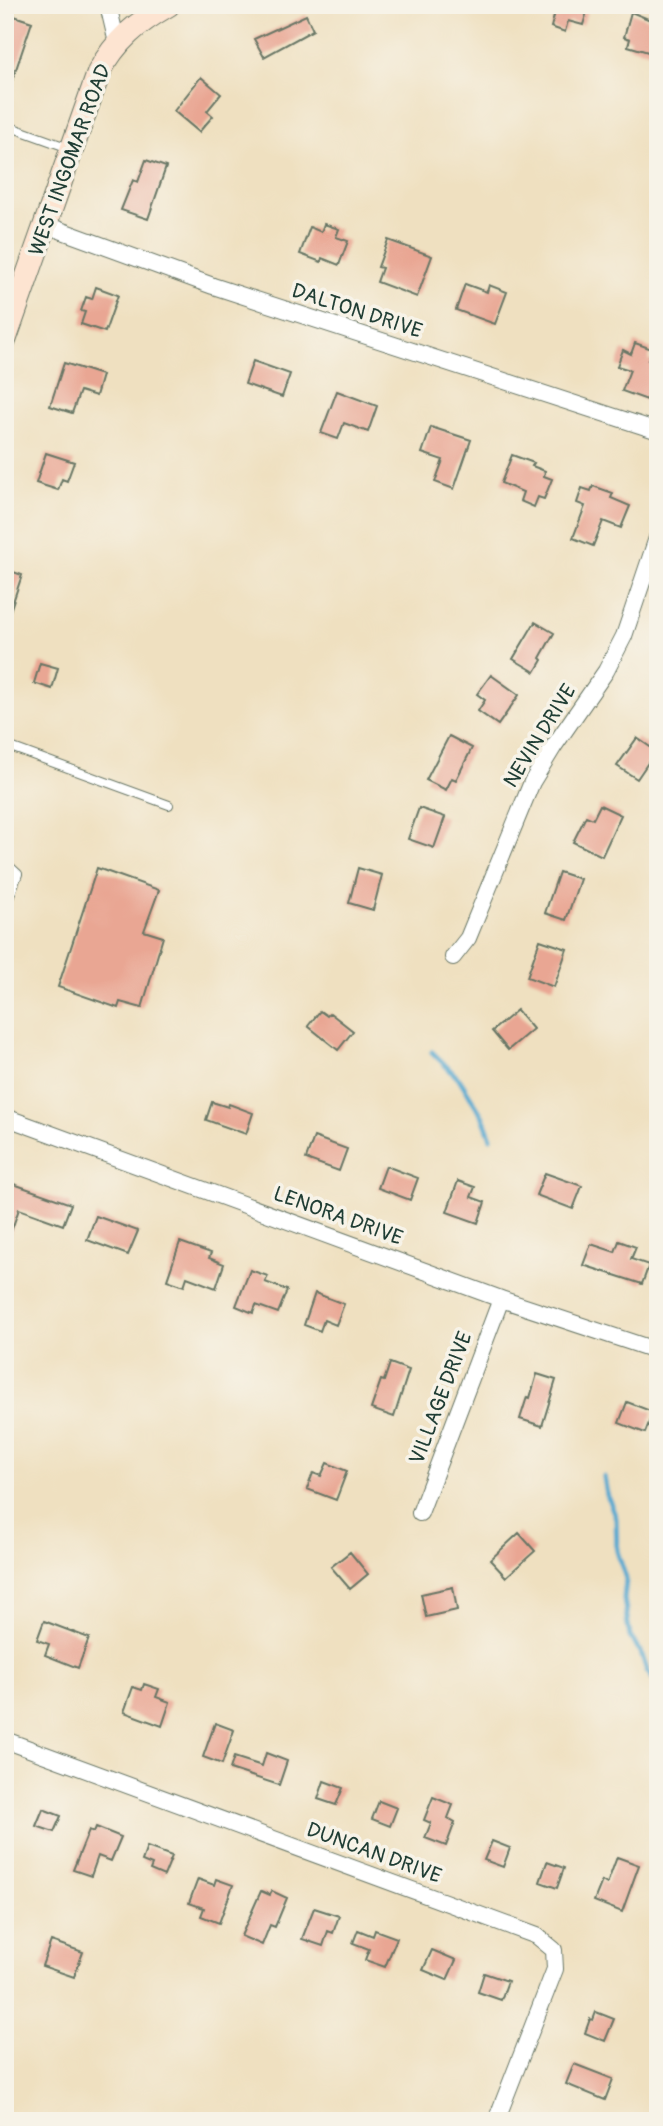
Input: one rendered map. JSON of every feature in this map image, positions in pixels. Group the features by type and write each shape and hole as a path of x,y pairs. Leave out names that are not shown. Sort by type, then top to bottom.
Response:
{"street":[{"path":"108,5 117,43"},
{"name":"WEST INGOMAR ROAD","path":"5,339 99,72 117,43 151,15 168,5"},
{"name":"DALTON DRIVE","path":"46,225 213,286 658,431"},
{"name":"NEVIN DRIVE","path":"453,957 468,937 532,782 606,671 624,636 658,535"},
{"name":"LENORA DRIVE","path":"5,1117 501,1298 658,1351"},
{"name":"VILLAGE DRIVE","path":"420,1513 501,1298"},
{"name":"DUNCAN DRIVE","path":"5,1740 537,1936 554,1950 555,1969 496,2121"}],"lane":[{"path":"5,125 72,149"},
{"path":"5,745 169,805"},
{"path":"5,862 18,874 5,909"},
{"path":"5,2117 14,2121"}],"building":[{"path":"557,5 589,5 583,25 568,21 565,32 551,27"},
{"path":"631,12 658,23 658,55 628,46 630,39 624,37"},
{"path":"5,13 32,22 8,93 5,93"},
{"path":"306,15 313,30 264,57 254,39"},
{"path":"201,77 221,94 207,111 213,116 199,132 174,111"},
{"path":"146,160 166,167 148,219 121,210 133,180 138,182"},
{"path":"324,224 339,229 336,237 348,241 339,265 322,258 321,262 300,254 310,227 321,232"},
{"path":"388,240 432,256 417,297 377,282 382,268 378,267"},
{"path":"465,284 487,292 489,285 507,292 495,324 456,310"},
{"path":"96,287 118,295 105,332 81,324 85,312 81,311 86,297 92,299"},
{"path":"635,343 652,349 648,360 658,363 647,400 622,391 630,370 617,366 623,350 631,354"},
{"path":"253,361 290,374 282,397 245,384"},
{"path":"64,363 102,375 96,396 80,391 72,413 50,406"},
{"path":"337,391 377,406 368,432 344,423 338,439 321,433"},
{"path":"431,427 471,440 454,489 435,482 443,460 422,453"},
{"path":"46,453 74,462 67,481 62,479 58,490 36,483"},
{"path":"512,455 534,463 532,466 545,471 544,476 552,479 544,499 538,497 534,507 520,501 523,492 501,483"},
{"path":"593,486 613,493 611,498 630,506 621,528 603,521 593,546 573,538 585,506 577,503 582,488 591,491"},
{"path":"5,569 22,575 8,617 5,616"},
{"path":"535,622 554,633 535,672 513,659"},
{"path":"40,663 58,668 52,689 34,683"},
{"path":"491,675 519,695 498,725 478,711 485,700 477,694"},
{"path":"449,736 472,748 456,780 452,778 446,790 426,780"},
{"path":"637,738 656,751 637,779 617,766"},
{"path":"600,805 621,815 602,856 573,842 586,816 593,819"},
{"path":"419,808 445,817 434,848 408,839"},
{"path":"97,868 159,890 144,931 163,937 142,1008 120,1002 118,1008 58,987"},
{"path":"358,868 382,875 373,910 349,903"},
{"path":"559,872 580,879 566,920 545,913"},
{"path":"540,940 567,949 554,987 527,977"},
{"path":"517,1010 533,1029 508,1050 492,1031"},
{"path":"320,1011 327,1016 330,1013 353,1031 338,1050 308,1026"},
{"path":"212,1102 228,1107 229,1104 253,1113 246,1134 206,1120"},
{"path":"314,1137 347,1149 339,1171 306,1159"},
{"path":"386,1166 418,1178 410,1200 378,1188"},
{"path":"545,1173 582,1186 573,1209 536,1195"},
{"path":"5,1181 71,1204 63,1225 19,1209 5,1243"},
{"path":"458,1181 475,1187 471,1197 485,1202 478,1223 447,1212"},
{"path":"96,1216 138,1231 128,1255 87,1240"},
{"path":"619,1241 636,1247 631,1259 649,1265 642,1284 583,1265 591,1244 615,1252"},
{"path":"180,1242 211,1253 209,1258 224,1264 216,1288 187,1277 184,1286 167,1280"},
{"path":"250,1270 268,1276 265,1282 287,1290 278,1313 256,1305 253,1313 236,1306"},
{"path":"315,1293 344,1304 336,1325 324,1320 320,1331 304,1325"},
{"path":"390,1363 409,1370 394,1417 371,1409"},
{"path":"537,1374 556,1380 542,1426 520,1419"},
{"path":"627,1402 653,1412 645,1433 619,1423"},
{"path":"327,1463 347,1471 336,1500 307,1489 313,1473 321,1476"},
{"path":"519,1533 535,1551 506,1577 490,1560"},
{"path":"350,1552 368,1574 350,1589 331,1567"},
{"path":"453,1587 457,1610 426,1617 421,1594"},
{"path":"44,1621 89,1638 78,1668 45,1655 49,1644 37,1640"},
{"path":"144,1684 159,1689 156,1697 170,1702 162,1726 124,1712 133,1687 142,1690"},
{"path":"215,1723 234,1730 222,1764 203,1757"},
{"path":"266,1753 287,1761 279,1785 230,1769 234,1757 262,1766"},
{"path":"324,1781 343,1788 336,1805 318,1799"},
{"path":"433,1797 453,1805 448,1818 455,1822 446,1846 425,1838 431,1823 424,1820"},
{"path":"379,1801 397,1808 390,1826 372,1819"},
{"path":"43,1809 61,1816 54,1832 36,1826"},
{"path":"96,1827 121,1837 111,1861 98,1856 91,1876 73,1870 89,1830 94,1832"},
{"path":"492,1841 510,1848 503,1867 484,1860"},
{"path":"147,1847 172,1856 164,1876 150,1870 152,1865 142,1861"},
{"path":"617,1857 639,1865 622,1912 594,1901 602,1881 607,1884"},
{"path":"547,1862 564,1868 557,1888 540,1882"},
{"path":"198,1879 214,1885 216,1879 233,1885 219,1923 201,1916 204,1908 189,1903"},
{"path":"261,1891 270,1895 272,1891 287,1898 275,1927 270,1925 262,1945 241,1936"},
{"path":"314,1908 339,1916 333,1933 328,1931 323,1946 302,1939"},
{"path":"358,1930 373,1936 375,1930 397,1938 385,1967 365,1960 369,1949 353,1943"},
{"path":"51,1941 83,1952 74,1977 42,1966"},
{"path":"432,1950 456,1960 447,1980 423,1970"},
{"path":"484,1973 508,1981 501,2000 478,1992"},
{"path":"596,2012 614,2019 605,2041 585,2033"},
{"path":"574,2064 613,2079 605,2100 566,2084"}],"waterway":[{"path":"432,1052 460,1080 483,1117 491,1138"},
{"path":"604,1477 607,1495 616,1518 617,1551 626,1579 624,1599 630,1637 641,1652 647,1671 658,1685"},
{"path":"658,1705 654,1713 658,1726"}]}
